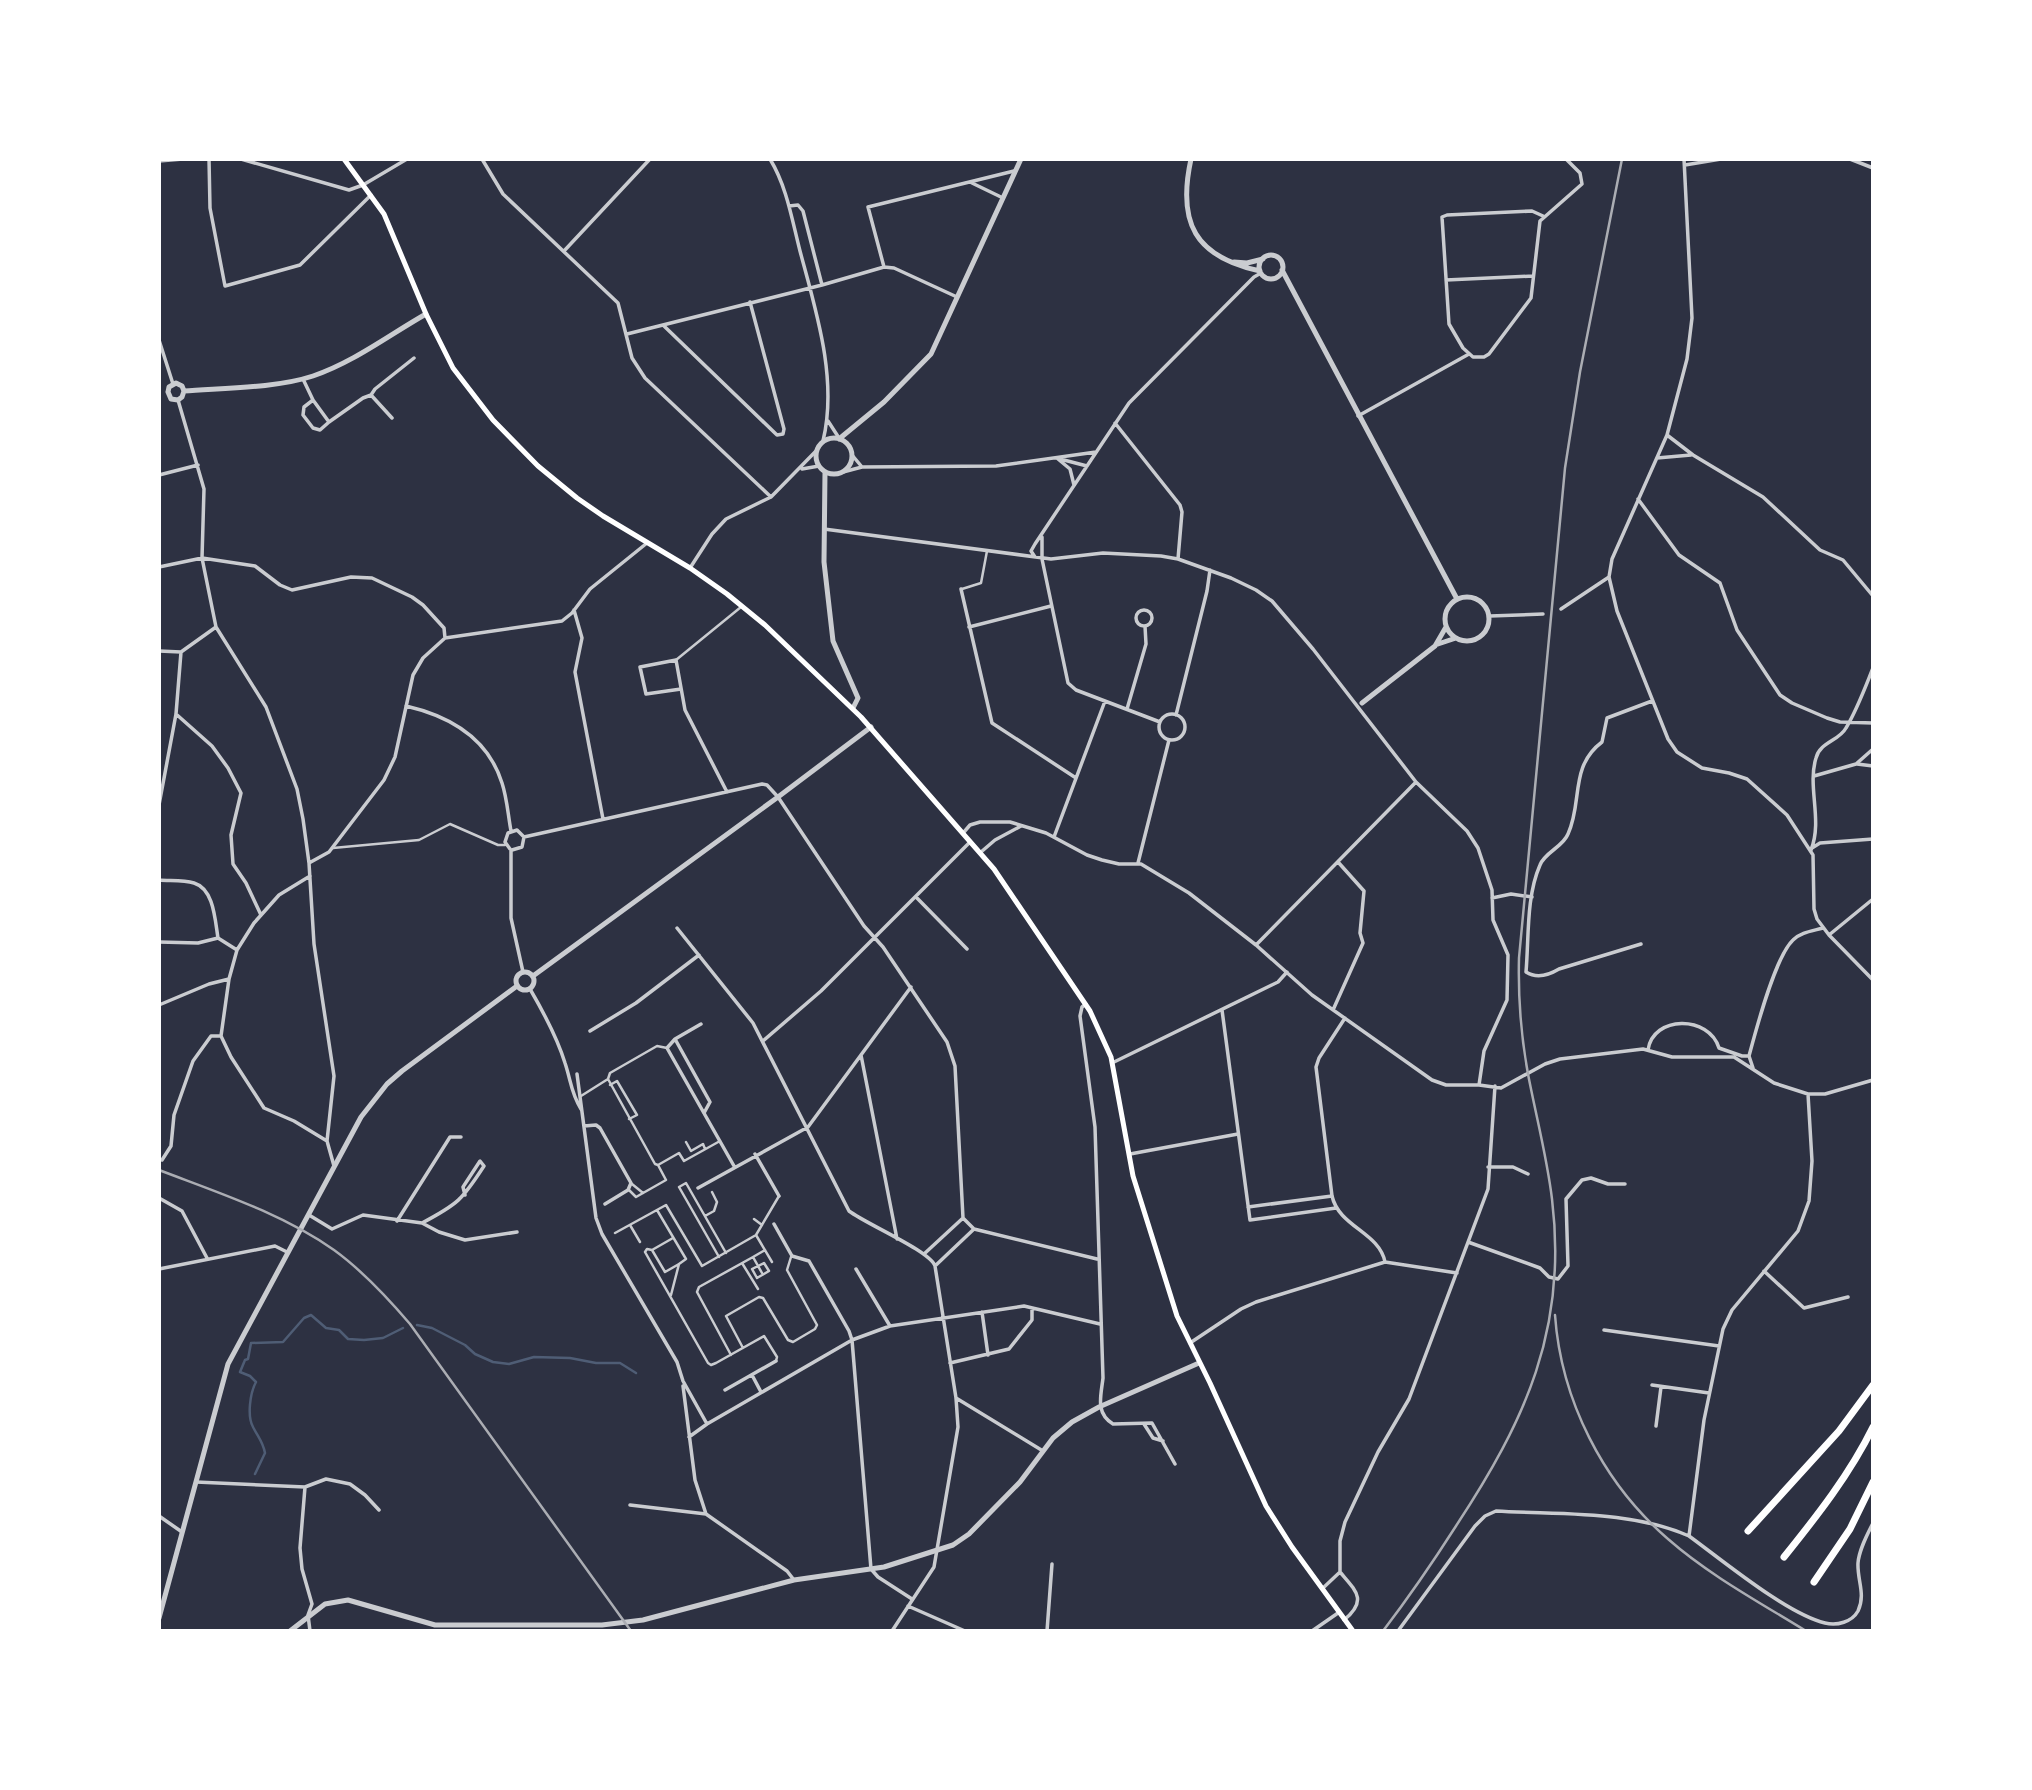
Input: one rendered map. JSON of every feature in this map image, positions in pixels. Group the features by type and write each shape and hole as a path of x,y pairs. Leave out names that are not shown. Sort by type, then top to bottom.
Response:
{"highway":[{"path":"1748,1531 1839,1431 1873,1385"},
{"path":"1784,1557 1846,1474 1873,1427"},
{"path":"1814,1582 1850,1528 1873,1482"}],"main road":[{"path":"344,159 391,228 426,314 453,368 474,398 503,430 538,466 577,498 690,568 742,606 871,727 981,852 1013,895 1086,1004 1104,1039 1112,1063 1144,1216 1177,1316 1266,1506 1353,1631"}],"street":[{"path":"159,161 183,159"},
{"path":"209,159 210,208 225,286 300,265 371,195"},
{"path":"241,159 349,190 363,185 407,159"},
{"path":"482,159 503,194 618,303 632,358 645,378 771,497"},
{"path":"564,251 650,159"},
{"path":"690,568 712,534 726,519 771,497 800,469 823,441 828,421 824,351 789,206 780,178 770,159"},
{"path":"839,439 884,402 928,358 1021,159"},
{"path":"1191,159 1186,202 1190,221 1202,241 1211,251 1239,267 1260,272 1266,278 1276,278 1292,289"},
{"path":"1543,216 1532,211 1442,217 1449,324 1469,354 1474,357 1484,357 1509,330 1531,298 1538,226 1543,216 1582,184 1580,173 1566,159"},
{"path":"1684,159 1692,318 1687,359 1667,435 1612,559 1609,577 1617,611 1668,739 1677,752 1702,768 1747,779 1778,806 1811,850"},
{"path":"1684,165 1721,159"},
{"path":"1850,159 1873,168"},
{"path":"884,267 868,207 1016,171"},
{"path":"970,182 1003,198"},
{"path":"789,206 798,205 803,211 822,285"},
{"path":"1234,262 1247,263 1269,256 1281,261 1282,270 1358,416 1457,599"},
{"path":"1260,272 1259,264 1263,259"},
{"path":"626,334 884,267 894,268 957,297"},
{"path":"1276,278 1282,270"},
{"path":"1040,559 1032,549 1129,403 1260,272"},
{"path":"1446,280 1533,276"},
{"path":"663,325 780,435 783,429 750,302"},
{"path":"184,391 303,379 356,357 426,314"},
{"path":"159,340 173,384 168,393"},
{"path":"1358,416 1469,354"},
{"path":"313,400 304,407 303,415 317,430 371,395 414,358"},
{"path":"303,379 313,400 329,422"},
{"path":"173,384 180,385 184,391"},
{"path":"178,400 184,391"},
{"path":"159,394 168,393"},
{"path":"168,393 171,399 178,400"},
{"path":"371,395 392,418"},
{"path":"178,400 204,489 202,558 216,627 267,707 297,789 309,863 315,952 334,1076 327,1141 334,1166"},
{"path":"828,421 839,439"},
{"path":"1115,423 1180,505 1182,512 1178,559"},
{"path":"846,443 852,429"},
{"path":"1667,435 1693,455 1762,497 1820,550 1843,560 1873,596"},
{"path":"823,441 830,438 846,443 862,467"},
{"path":"816,451 819,466 828,473 862,467 996,466 1096,452"},
{"path":"843,472 850,464 852,455"},
{"path":"1657,458 1693,455"},
{"path":"1058,459 1088,466"},
{"path":"1058,459 1070,468 1074,487"},
{"path":"159,475 198,465"},
{"path":"800,469 819,466"},
{"path":"828,473 824,562 833,641 858,698 853,708"},
{"path":"1638,499 1679,555 1720,583 1737,630 1780,695 1827,718 1873,723"},
{"path":"824,529 1040,559 1060,559 1103,552 1178,559 1244,584 1272,601 1360,705 1416,782 1474,840 1491,883 1493,919 1508,955 1507,1000 1484,1051 1479,1085"},
{"path":"1043,535 1040,559 1068,683 1076,690 1160,722"},
{"path":"309,863 333,848 384,780 395,757 413,675 419,662 445,638 562,621 590,589 648,542"},
{"path":"987,551 981,583 961,589 988,713 992,723 1076,778"},
{"path":"159,567 202,558 255,566 287,589 351,577 378,579 412,597 431,612 444,628 445,638"},
{"path":"1176,715 1210,570"},
{"path":"1561,610 1609,577"},
{"path":"1435,646 1446,627 1448,608 1457,599 1478,599 1484,603 1490,616 1487,630 1477,640 1462,641 1446,627"},
{"path":"681,689 646,694 640,667 676,660 742,606"},
{"path":"969,627 1051,606"},
{"path":"574,610 582,638 575,672 603,819"},
{"path":"1143,610 1150,613 1152,618 1150,624 1145,626 1138,624 1136,619 1138,612 1143,610"},
{"path":"1490,616 1543,614"},
{"path":"1127,709 1146,644 1145,626"},
{"path":"159,651 181,652 216,627"},
{"path":"1360,705 1435,646 1456,638"},
{"path":"159,805 176,714 181,652"},
{"path":"676,660 685,710 727,792"},
{"path":"1873,668 1844,732 1819,751 1815,761 1816,836 1811,850 1814,909 1823,928 1873,980"},
{"path":"1054,837 1105,701"},
{"path":"1642,944 1559,969 1549,975 1526,972 1532,897 1541,862 1568,836 1579,778 1591,748 1601,743 1604,738 1607,718 1652,701"},
{"path":"406,706 449,719 469,733 483,748 501,778 511,831"},
{"path":"176,714 212,746 241,793 231,835 233,864 246,883 261,915"},
{"path":"1169,715 1176,715 1184,723 1185,731 1177,740 1169,740 1160,733 1160,722 1169,715"},
{"path":"533,976 871,727"},
{"path":"1138,863 1169,740"},
{"path":"1856,764 1873,749"},
{"path":"1814,776 1856,764 1873,765"},
{"path":"1256,945 1416,782"},
{"path":"524,836 762,783 768,786 947,1042 954,1066 964,1218 974,1229 1097,1259"},
{"path":"964,832 970,825 997,821 1054,837 1102,860 1119,864 1138,863 1189,893 1333,1010 1432,1080 1446,1085 1507,1086 1545,1064 1560,1059 1648,1050 1672,1057 1734,1057 1774,1083 1808,1094 1825,1094 1873,1080"},
{"path":"333,848 419,840 450,824 498,845 506,845"},
{"path":"981,852 995,840 1021,826"},
{"path":"523,972 511,918 511,850 506,845 506,835 517,830 524,836"},
{"path":"511,850 522,847 524,836"},
{"path":"1811,850 1820,843 1873,839"},
{"path":"763,1041 821,991 971,841"},
{"path":"1333,1010 1363,943 1360,925 1365,896 1362,887 1338,862"},
{"path":"310,876 279,895 261,915 237,950 229,979 221,1036 264,1108 294,1121 327,1141"},
{"path":"159,880 191,882 207,892 218,937 237,950"},
{"path":"1492,898 1511,894 1532,897"},
{"path":"915,897 967,949"},
{"path":"1829,935 1873,899"},
{"path":"677,928 753,1023 849,1212 934,1261 956,1398 958,1427 934,1567 892,1631"},
{"path":"1753,1068 1749,1056 1776,972 1789,944 1804,933 1823,928"},
{"path":"159,942 198,943 218,937"},
{"path":"590,1031 636,1003 699,955"},
{"path":"523,972 533,976"},
{"path":"523,972 516,978 517,986 522,990 530,989 534,985 533,976"},
{"path":"1112,1063 1278,982 1287,972"},
{"path":"159,1005 209,984 229,979"},
{"path":"159,1618 228,1364 361,1117 387,1084 517,986"},
{"path":"698,1188 808,1127 911,987"},
{"path":"530,989 553,1031 566,1065 572,1096 582,1111"},
{"path":"1086,1004 1082,1007 1080,1016 1095,1127 1102,1378 1099,1407 1113,1424 1152,1423 1175,1464"},
{"path":"1222,1010 1250,1220 1336,1208"},
{"path":"1345,1018 1319,1058 1316,1068 1332,1196 1343,1218 1375,1243 1385,1262"},
{"path":"667,1048 675,1039 701,1024"},
{"path":"1648,1050 1658,1030 1675,1025 1699,1024 1712,1034 1719,1048 1749,1056"},
{"path":"162,1160 171,1146 174,1115 196,1054 211,1036 221,1036"},
{"path":"675,1039 710,1102 704,1113"},
{"path":"628,1190 636,1197 666,1180 608,1079 610,1073 657,1046 667,1048 734,1166"},
{"path":"861,1055 897,1239"},
{"path":"577,1073 596,1218 602,1234 677,1362 683,1381 695,1480 706,1514"},
{"path":"580,1096 608,1079"},
{"path":"610,1085 617,1081 637,1115 629,1119"},
{"path":"1344,1620 1357,1606 1359,1598 1340,1572 1340,1541 1345,1522 1378,1452 1409,1399 1488,1189 1495,1086"},
{"path":"1689,1536 1709,1394 1728,1316 1798,1231 1809,1201 1812,1161 1808,1094"},
{"path":"584,1126 596,1125 600,1128 631,1183 643,1193"},
{"path":"1129,1154 1238,1134"},
{"path":"397,1221 450,1137 461,1137"},
{"path":"658,1165 680,1153 684,1161 720,1141"},
{"path":"686,1142 691,1151"},
{"path":"682,1156 703,1144 705,1149"},
{"path":"615,1233 666,1205 702,1266 756,1235 779,1196 755,1154"},
{"path":"422,1223 455,1206 466,1195 484,1166 480,1161 463,1187 466,1195"},
{"path":"1488,1167 1513,1167 1528,1174"},
{"path":"1468,1242 1540,1268 1549,1277 1558,1279 1568,1266 1566,1199 1570,1191 1582,1180 1591,1178 1608,1184 1625,1184"},
{"path":"605,1204 628,1190 631,1183"},
{"path":"719,1256 679,1187 686,1183 726,1252"},
{"path":"705,1216 714,1210 717,1202 712,1192"},
{"path":"1248,1208 1332,1196"},
{"path":"159,1198 182,1211 207,1258"},
{"path":"652,1250 665,1272 686,1259 657,1210"},
{"path":"307,1214 332,1229 363,1215 422,1223 439,1232 465,1240 517,1232"},
{"path":"924,1254 964,1218"},
{"path":"754,1219 762,1225"},
{"path":"774,1224 792,1256 808,1261 852,1340 871,1569 878,1577 912,1599"},
{"path":"630,1225 640,1242"},
{"path":"935,1266 974,1229"},
{"path":"756,1235 772,1262"},
{"path":"673,1238 645,1252 708,1363 712,1365 764,1336 777,1357 776,1361 725,1390"},
{"path":"159,1269 275,1246 287,1252"},
{"path":"731,1355 697,1292 699,1287 765,1250"},
{"path":"743,1348 726,1316 760,1297 788,1340 793,1342 815,1329 817,1325 787,1270 792,1256"},
{"path":"753,1257 758,1266"},
{"path":"1190,1343 1256,1302 1385,1262 1457,1273"},
{"path":"742,1263 758,1289"},
{"path":"764,1263 769,1271 757,1278 755,1273 752,1269 764,1263"},
{"path":"670,1297 679,1264"},
{"path":"856,1269 890,1326"},
{"path":"1764,1271 1804,1308 1848,1297"},
{"path":"750,1276 755,1273"},
{"path":"689,1437 852,1340 890,1326 1010,1307 1032,1307 1100,1324"},
{"path":"950,1363 1009,1349 1032,1320 1032,1307"},
{"path":"982,1312 989,1355"},
{"path":"1604,1330 1719,1346"},
{"path":"290,1631 329,1601 348,1600 435,1625 602,1625 643,1620 794,1580 871,1569 937,1551 953,1545 976,1528 1020,1482 1062,1430 1099,1407 1199,1363"},
{"path":"752,1375 761,1392"},
{"path":"683,1381 708,1424"},
{"path":"1652,1385 1709,1394"},
{"path":"1656,1426 1661,1387"},
{"path":"956,1398 1044,1451"},
{"path":"196,1482 305,1487 326,1479 357,1488 379,1510"},
{"path":"305,1487 300,1548 301,1565 312,1604 308,1615 310,1631"},
{"path":"630,1505 706,1514 787,1571 794,1580"},
{"path":"1398,1631 1475,1526 1485,1516 1496,1511 1624,1519 1677,1531 1689,1536 1784,1603 1825,1623 1847,1622 1859,1609 1862,1589 1858,1563 1873,1523"},
{"path":"159,1516 182,1532"},
{"path":"1047,1631 1052,1564"},
{"path":"1322,1589 1340,1572"},
{"path":"908,1606 965,1631"},
{"path":"1312,1631 1338,1613"},
{"path":"545,1624 549,1631"}],"waterway":[{"path":"255,1474 265,1453 250,1417 251,1398 256,1382 240,1372 248,1359 251,1343 283,1342 304,1318 311,1315 326,1328 339,1330 348,1339 383,1338 403,1328"},
{"path":"417,1325 432,1328 493,1362 509,1364 534,1357 570,1358 596,1363 620,1363 636,1373"}],"railway":[{"path":"1383,1631 1447,1539 1502,1449 1521,1411 1547,1332 1555,1246 1552,1199 1524,1045 1519,958 1565,468 1580,372 1622,159"},
{"path":"159,1170 293,1225 334,1250 374,1285 410,1324 631,1631"},
{"path":"1555,1315 1559,1347 1576,1408 1589,1438 1624,1492 1645,1517 1684,1552 1735,1588 1806,1631"}]}
